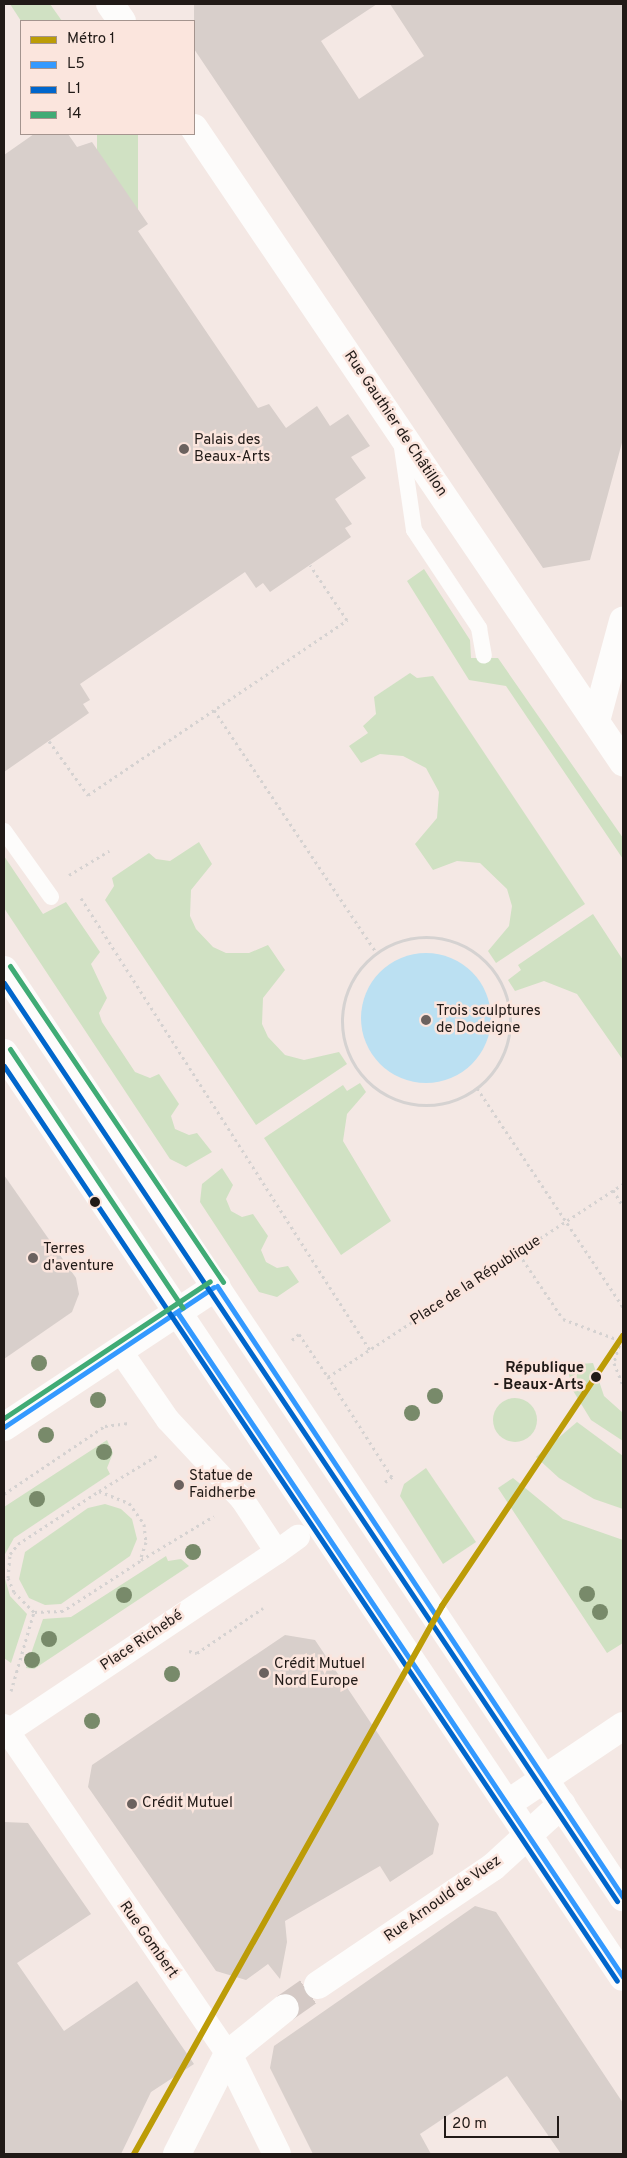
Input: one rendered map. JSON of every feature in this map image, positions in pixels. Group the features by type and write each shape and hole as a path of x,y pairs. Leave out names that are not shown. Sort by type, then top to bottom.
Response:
{"main road":[{"path":"110,4 121,20"},
{"name":"Rue Gauthier de Châtillon","path":"195,129 596,721"},
{"path":"623,621 596,721 623,762"},
{"path":"4,970 217,1286 356,1501 546,1778 623,1897"},
{"path":"4,1053 623,1977"},
{"path":"4,1427 217,1286"},
{"path":"507,1804 623,1726"},
{"name":"Rue Arnould de Vuez","path":"318,1985 493,1867 562,1804"},
{"path":"177,2154 228,2054 285,2008"},
{"name":"Rue Gombert","path":"228,2054 277,2154"}],"street":[{"path":"128,1362 168,1420 186,1436 242,1499 277,1552"},
{"name":"Place Richebé","path":"5,1730 298,1538"},
{"name":"Rue Gombert","path":"5,1730 228,2054"}],"lane":[{"path":"400,433 414,530 479,628 484,656"},
{"path":"4,831 51,897"}],"path":[{"path":"49,741 88,795 347,620 310,565"},
{"path":"214,710 376,952"},
{"path":"72,884 67,876 109,851"},
{"path":"77,893 370,1350"},
{"path":"431,937 460,943 484,960 496,975 510,1011 508,1040 497,1067 477,1088 454,1100 427,1105 401,1102 377,1090 358,1072 346,1048 342,1012 357,971 376,952 402,940 431,937"},
{"path":"477,1088 623,1308"},
{"name":"Place de la République","path":"328,1377 519,1254 623,1184"},
{"path":"613,1190 623,1206"},
{"path":"519,1254 563,1319 619,1340"},
{"path":"299,1334 392,1477 381,1485"},
{"path":"623,1334 619,1340 614,1363 623,1385"},
{"path":"4,1494 112,1422 150,1427 168,1420"},
{"path":"186,1436 18,1544 10,1554 8,1578 14,1592 34,1612 63,1611 140,1561 242,1499"},
{"path":"99,1491 129,1503 144,1524 146,1542 140,1561"},
{"path":"211,1644 263,1608"},
{"path":"5,1730 11,1689 34,1612"}],"green space":[{"path":"10,4 50,4 61,20 20,20"},
{"path":"97,135 138,135 138,452 97,452"},
{"path":"424,569 470,640 471,658 498,658 623,838 623,859 506,686 469,680 407,581"},
{"path":"410,673 417,678 433,676 585,904 496,963 488,951 509,926 512,906 507,889 480,863 457,861 433,870 415,844 437,818 439,792 426,768 403,756 380,754 361,763 349,746 368,733 363,726 376,714 374,697"},
{"path":"199,842 212,864 191,890 190,916 196,929 213,947 226,953 249,953 268,945 285,970 263,998 262,1024 268,1037 285,1055 304,1060 339,1052 347,1064 256,1125 105,900 114,886 112,878 149,853 156,859 170,861"},
{"path":"4,856 43,914 66,902 100,952 91,964 107,998 99,1013 102,1022 135,1072 150,1078 159,1074 179,1104 171,1116 175,1129 189,1135 197,1133 212,1152 186,1167 170,1159 4,908"},
{"path":"593,914 623,960 623,1060 577,994 544,981 515,991 508,980 521,970 518,965"},
{"path":"360,1083 366,1092 347,1114 343,1141 391,1221 341,1255 264,1138 343,1085 347,1091"},
{"path":"222,1168 233,1185 226,1199 231,1211 242,1217 253,1214 268,1236 261,1250 266,1262 277,1268 288,1266 299,1282 277,1297 259,1292 200,1202 202,1184"},
{"path":"593,1363 604,1396 623,1413 623,1441 591,1420 572,1389 567,1365"},
{"path":"515,1398 527,1402 533,1408 537,1420 533,1432 527,1438 515,1442 503,1438 497,1432 493,1420 497,1408 503,1402"},
{"path":"577,1422 623,1456 623,1509 594,1499 559,1478 536,1457"},
{"path":"107,1440 113,1453 107,1468 110,1474 14,1538 4,1556 4,1507"},
{"path":"426,1468 476,1542 443,1564 400,1496 404,1484"},
{"path":"513,1478 563,1519 623,1540 623,1643 607,1653 498,1488"},
{"path":"105,1504 121,1509 132,1519 137,1539 130,1556 61,1604 45,1605 29,1598 19,1579 25,1552 88,1508"},
{"path":"166,1556 168,1561 181,1559 189,1566 34,1669 26,1668 43,1619 71,1617"},
{"path":"4,1575 10,1596 27,1614 11,1663 4,1658"}],"water":[{"path":"426,953 439,954 451,958 472,972 486,993 490,1005 490,1031 486,1043 472,1064 451,1078 439,1082 426,1083 413,1082 401,1078 380,1064 366,1043 362,1031 361,1018 362,1005 366,993 380,972 401,958 413,954"}],"building":[{"path":"194,4 377,4 321,41 359,99 424,56 390,4 623,4 623,439 590,560 543,568 195,50"},
{"name":"Palais des Beaux-Arts","path":"33,135 69,135 77,147 92,142 148,224 138,231 258,408 269,404 286,428 317,406 330,426 348,414 370,446 351,457 366,478 335,499 352,524 345,528 351,537 270,592 263,583 256,588 245,572 80,684 90,700 83,704 89,713 4,772 4,155"},
{"name":"Terres d'aventure","path":"4,1175 76,1278 79,1294 72,1312 4,1359"},
{"path":"285,1635 315,1640 439,1824 433,1854 390,1882 380,1866 285,1921 287,1942 280,1979 268,1964 246,1980 216,1971 88,1787 92,1765"},
{"path":"4,1822 28,1823 91,1914 17,1963 64,2031 137,1981 194,2064 151,2092 121,2154 4,2154"},
{"path":"475,1906 496,1912 623,2103 623,2154 561,2154 507,2076 420,2134 431,2154 313,2154 270,2068 274,2046"}],"tunnel":[{"path":"285,2008 318,1985"}],"metro line":[{"name":"1","path":"134,2154 442,1606 623,1336"}],"transit line":[{"name":"14","path":"10,966 223,1282"},
{"name":"L1","path":"4,983 617,1901"},
{"name":"14","path":"10,1049 183,1308"},
{"name":"L1","path":"4,1066 617,1981"},
{"name":"14","path":"4,1418 210,1281"},
{"name":"L5","path":"217,1286 623,1897"},
{"name":"L5","path":"4,1427 214,1287"},
{"name":"L5","path":"177,1312 623,1977"}],"place":[{"name":"Palais des Beaux-Arts","path":"184,449"},
{"name":"Trois sculptures de Dodeigne","path":"426,1020"},
{"name":"Terres d'aventure","path":"33,1258"},
{"name":"République - Beaux-Arts","path":"596,1377"},
{"name":"Statue de Faidherbe","path":"179,1485"},
{"name":"Crédit Mutuel Nord Europe","path":"264,1673"},
{"name":"Crédit Mutuel","path":"132,1804"}]}
